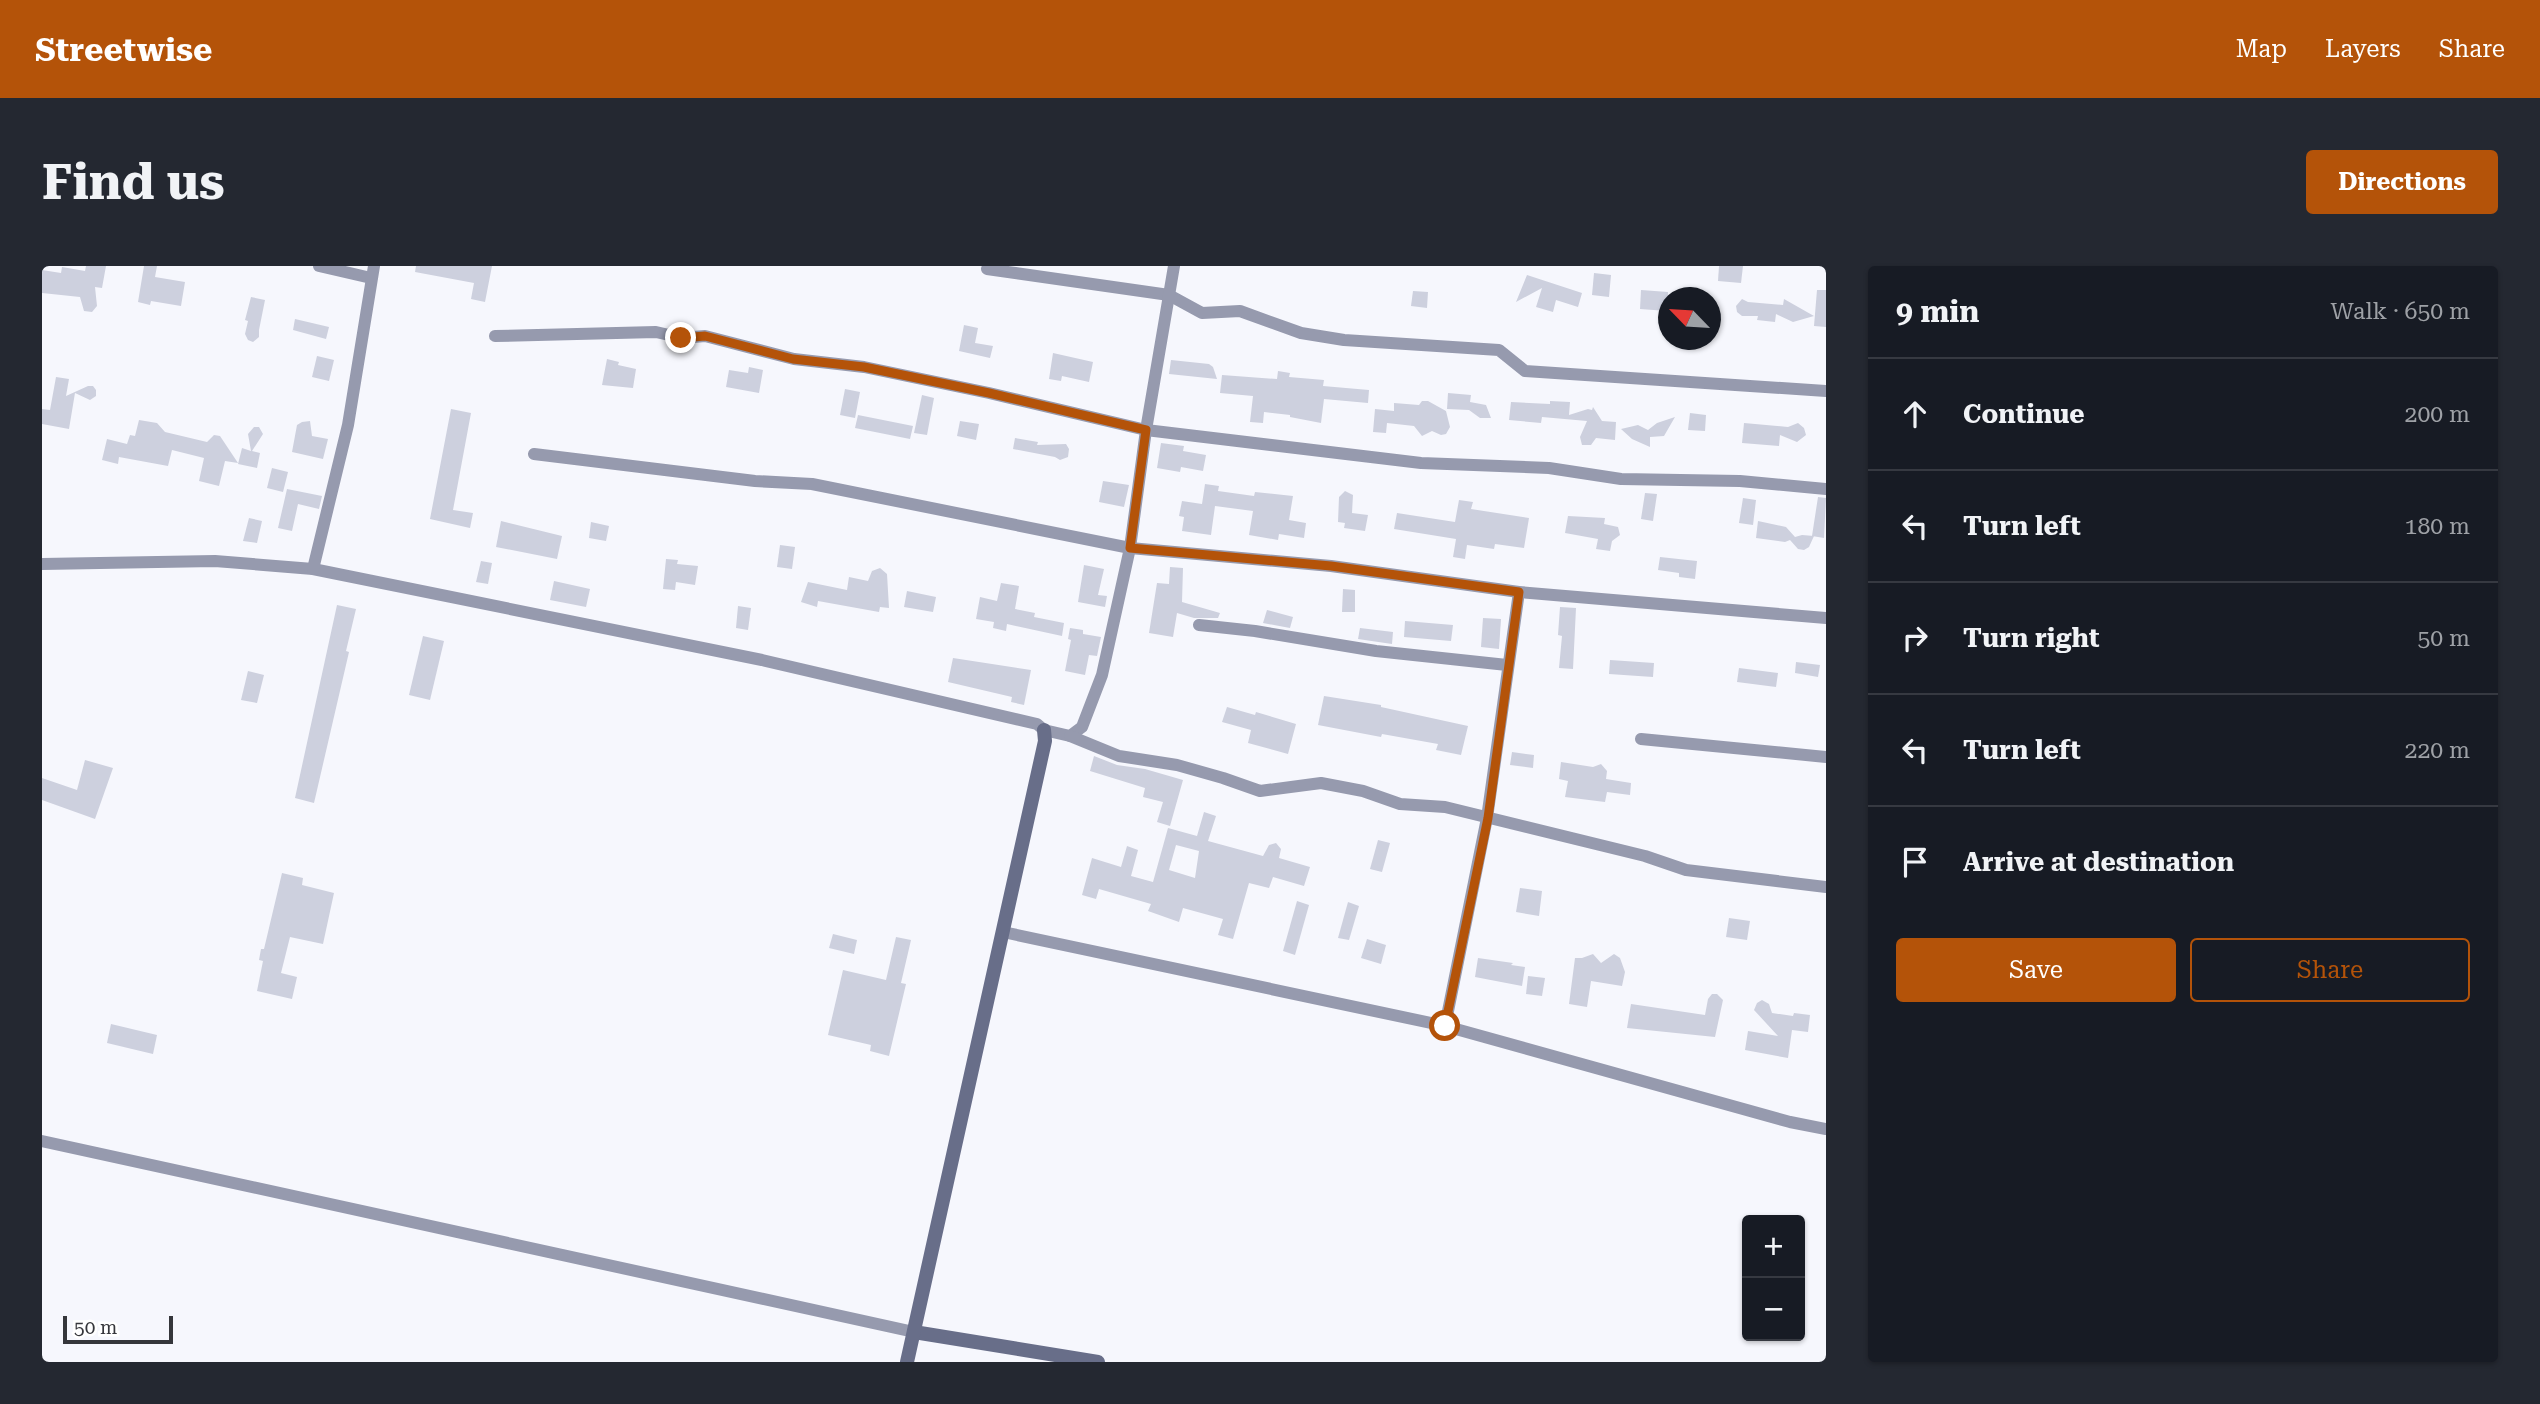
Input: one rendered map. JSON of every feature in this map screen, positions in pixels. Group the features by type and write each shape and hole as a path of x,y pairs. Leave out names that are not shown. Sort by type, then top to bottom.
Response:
{"street":[{"path":"313,569 348,425 372,272 319,266"},
{"path":"1070,736 1082,727 1102,675 1130,548 1146,430 1174,266"},
{"path":"987,269 1169,295 1202,313 1240,311 1301,333 1344,340 1499,351 1525,371 1826,391"},
{"path":"495,336 656,332 681,338 705,336 793,359 864,367 1146,430 1422,463 1549,468 1621,479 1740,481 1826,489"},
{"path":"534,454 755,481 812,484 1130,548 1331,566 1519,592 1826,618"},
{"path":"42,564 215,561 313,569 762,660 1037,724 1044,730 1070,736 1119,756 1177,765 1260,791 1321,783 1400,804 1445,807 1644,856 1686,870 1826,887"},
{"path":"1445,1026 1488,818 1519,592"},
{"path":"1199,625 1255,631 1376,651 1507,665"},
{"path":"907,1362 1045,741 1044,730"},
{"path":"1641,739 1826,757"},
{"path":"1003,932 1445,1026 1790,1122 1826,1129"},
{"path":"42,1141 914,1332 1098,1362"}],"building":[{"path":"86,266 106,266 102,288 95,287 97,306 92,312 84,311 80,297 42,293 42,270 61,273 62,267 85,271"},
{"path":"144,266 157,266 155,277 185,282 181,306 151,301 150,305 138,302"},
{"path":"416,266 492,266 485,302 471,299 474,283 415,272"},
{"path":"1719,266 1743,266 1741,283 1718,281"},
{"path":"1594,273 1611,275 1609,297 1592,295"},
{"path":"1527,275 1582,293 1578,307 1556,300 1553,312 1536,307 1542,288 1516,302"},
{"path":"1641,290 1658,291 1658,310 1640,309"},
{"path":"1817,290 1826,290 1826,327 1814,326"},
{"path":"1413,291 1428,292 1427,308 1411,306"},
{"path":"251,297 265,300 259,337 253,342 248,340 245,334 248,321 245,320"},
{"path":"1742,299 1783,305 1784,299 1814,316 1793,322 1776,314 1775,322 1757,320 1758,316 1742,316 1737,312 1736,306"},
{"path":"295,319 329,327 326,339 293,330"},
{"path":"964,325 978,328 975,343 993,346 990,358 959,351"},
{"path":"1053,353 1093,362 1089,382 1062,376 1061,381 1049,379"},
{"path":"317,356 334,360 329,381 312,377"},
{"path":"607,359 636,369 633,388 602,385"},
{"path":"1171,360 1209,364 1213,367 1217,379 1169,374"},
{"path":"749,367 763,370 759,393 726,387 729,370 748,373"},
{"path":"1278,371 1290,373 1289,377 1324,380 1323,386 1369,390 1368,403 1324,399 1321,423 1264,412 1263,423 1250,422 1253,396 1220,393 1222,375 1277,379"},
{"path":"56,377 69,379 66,396 88,386 93,386 96,390 96,396 90,400 75,393 69,429 42,424 42,409 50,410"},
{"path":"845,389 860,392 855,418 840,415"},
{"path":"1448,393 1471,395 1470,402 1486,405 1491,418 1480,418 1469,410 1447,409"},
{"path":"922,395 934,398 927,435 914,433"},
{"path":"1422,401 1428,401 1446,411 1450,427 1446,434 1432,431 1422,436 1414,426 1387,423 1386,433 1373,432 1375,409 1394,411 1394,403 1419,405"},
{"path":"1550,401 1570,402 1569,415 1592,410 1593,407 1602,421 1616,422 1615,440 1596,438 1591,445 1582,445 1580,437 1587,421 1542,417 1541,423 1509,420 1511,402 1550,404"},
{"path":"451,409 471,413 453,510 473,513 470,528 430,519"},
{"path":"1690,413 1706,415 1705,431 1688,430"},
{"path":"858,415 913,426 910,439 855,428"},
{"path":"1675,417 1664,436 1650,437 1650,447 1632,439 1621,429 1638,425 1648,430 1657,423"},
{"path":"139,420 157,423 165,432 207,442 214,435 220,436 238,463 225,461 219,486 199,481 204,458 172,450 168,466 119,457 118,464 102,460 107,439 127,444 130,435 135,436"},
{"path":"310,421 312,436 328,439 323,459 292,452 297,425"},
{"path":"960,421 979,424 976,440 957,436"},
{"path":"1744,423 1788,427 1798,423 1804,428 1806,435 1797,442 1780,435 1779,446 1742,443"},
{"path":"254,427 259,427 263,434 252,451 260,453 257,468 238,464 242,448 251,451 248,434"},
{"path":"1015,438 1038,442 1037,445 1066,444 1069,449 1068,457 1060,460 1013,449"},
{"path":"1161,443 1184,446 1183,451 1206,455 1203,471 1181,467 1180,472 1157,468"},
{"path":"272,468 288,472 283,492 267,488"},
{"path":"1103,481 1129,485 1124,507 1099,502"},
{"path":"1205,484 1219,486 1218,491 1254,496 1255,492 1293,496 1289,520 1306,523 1304,538 1279,534 1278,540 1249,535 1253,511 1215,506 1211,535 1182,531 1184,517 1179,516 1182,501 1202,504"},
{"path":"287,489 322,496 319,509 298,504 292,531 278,528"},
{"path":"1345,491 1353,495 1352,513 1368,515 1365,531 1344,528 1345,523 1338,522 1339,497"},
{"path":"1645,493 1657,494 1653,521 1641,519"},
{"path":"1818,497 1826,498 1824,538 1812,536"},
{"path":"1743,498 1756,500 1753,525 1739,523"},
{"path":"1459,500 1473,502 1471,509 1529,518 1524,548 1495,544 1494,549 1467,545 1465,559 1453,557 1456,539 1394,529 1397,513 1455,522"},
{"path":"1568,516 1605,518 1604,524 1618,527 1620,535 1612,541 1610,551 1596,549 1598,539 1565,533"},
{"path":"249,518 262,521 257,543 243,541"},
{"path":"501,521 562,536 557,559 496,547"},
{"path":"1758,521 1786,527 1795,537 1814,536 1809,547 1804,550 1798,549 1790,540 1785,542 1756,538"},
{"path":"591,522 609,526 606,541 589,538"},
{"path":"780,545 795,547 792,569 777,567"},
{"path":"1660,557 1697,561 1695,579 1658,570"},
{"path":"666,559 678,560 677,564 698,566 695,585 676,582 675,590 663,589"},
{"path":"481,561 492,563 488,584 476,582"},
{"path":"1084,565 1104,569 1098,595 1107,596 1105,607 1078,602"},
{"path":"1170,567 1183,568 1182,602 1220,613 1218,618 1194,618 1177,613 1173,637 1149,633 1157,583 1169,584"},
{"path":"880,568 887,574 889,608 880,607 879,612 818,601 817,607 801,602 808,582 847,590 849,577 868,581 872,571"},
{"path":"554,581 590,589 586,607 550,600"},
{"path":"1001,583 1019,586 1015,609 1035,613 1034,617 1064,623 1062,636 1007,624 1006,631 993,628 994,622 976,619 980,597 997,601"},
{"path":"1343,589 1355,590 1355,612 1342,612"},
{"path":"907,591 936,597 933,612 904,607"},
{"path":"337,605 356,609 346,651 349,652 314,803 295,798"},
{"path":"738,606 751,608 748,630 736,628"},
{"path":"1560,607 1576,608 1573,669 1559,668 1562,636 1558,635"},
{"path":"1267,610 1293,617 1290,628 1263,623"},
{"path":"1483,618 1501,619 1499,649 1481,647"},
{"path":"1405,621 1453,625 1451,641 1404,637"},
{"path":"1070,628 1083,630 1083,634 1101,637 1097,656 1089,655 1085,675 1065,671 1071,640 1068,639"},
{"path":"1360,628 1393,632 1392,644 1358,639"},
{"path":"423,636 444,641 430,700 409,695"},
{"path":"953,658 1031,670 1024,705 1011,702 1012,697 948,682"},
{"path":"1610,660 1654,663 1653,677 1609,674"},
{"path":"1796,662 1820,665 1818,677 1795,673"},
{"path":"1739,668 1778,673 1776,687 1737,682"},
{"path":"248,671 264,675 257,703 241,700"},
{"path":"1324,696 1381,705 1468,726 1461,755 1436,750 1438,744 1318,725"},
{"path":"1227,707 1296,724 1288,754 1248,743 1251,730 1222,722"},
{"path":"1512,752 1534,755 1533,768 1510,765"},
{"path":"1094,756 1117,765 1145,769 1183,780 1170,826 1157,822 1163,802 1143,797 1145,788 1090,771"},
{"path":"85,760 113,768 95,819 42,800 42,778 77,790"},
{"path":"1561,762 1593,767 1601,764 1607,771 1606,779 1631,783 1630,795 1607,792 1605,802 1565,797 1568,781 1559,779"},
{"path":"1204,812 1216,816 1208,841 1263,856 1269,845 1276,843 1281,849 1279,858 1310,867 1304,886 1273,877 1269,888 1249,883 1233,939 1218,935 1223,919 1183,908 1179,922 1148,911 1151,904 1099,889 1096,899 1082,895 1092,858 1121,867 1127,846 1138,850 1131,876 1153,882 1168,828 1197,836","holes":["1176,845 1199,851 1195,878 1169,870"]},
{"path":"1378,840 1390,843 1382,872 1370,869"},
{"path":"282,873 303,878 302,885 334,893 323,944 290,937 281,973 297,977 292,999 257,991 263,961 259,960 261,949 264,949"},
{"path":"1520,888 1542,891 1539,916 1516,912"},
{"path":"1297,901 1309,905 1295,955 1283,951"},
{"path":"1348,902 1359,906 1349,940 1338,938"},
{"path":"1729,918 1750,921 1747,940 1726,937"},
{"path":"833,934 857,940 854,954 829,948"},
{"path":"896,937 911,940 901,983 906,984 889,1056 870,1051 871,1045 828,1035 843,970 886,980"},
{"path":"1367,939 1386,945 1381,964 1361,958"},
{"path":"1593,954 1601,963 1614,954 1620,958 1625,972 1622,986 1591,981 1587,1007 1569,1004 1575,958"},
{"path":"1478,958 1525,967 1522,986 1475,977"},
{"path":"1528,976 1545,978 1542,996 1526,994"},
{"path":"1712,994 1717,994 1723,1000 1715,1037 1627,1028 1631,1004 1705,1015 1708,999"},
{"path":"1762,1000 1769,1004 1772,1013 1810,1015 1808,1032 1792,1030 1788,1058 1745,1050 1748,1031 1778,1036 1754,1010"},
{"path":"111,1024 157,1035 153,1054 107,1043"}],"route":[{"path":"681,338 705,336 793,359 864,367 1146,430 1130,548 1331,566 1519,592 1488,818 1445,1026"}]}
